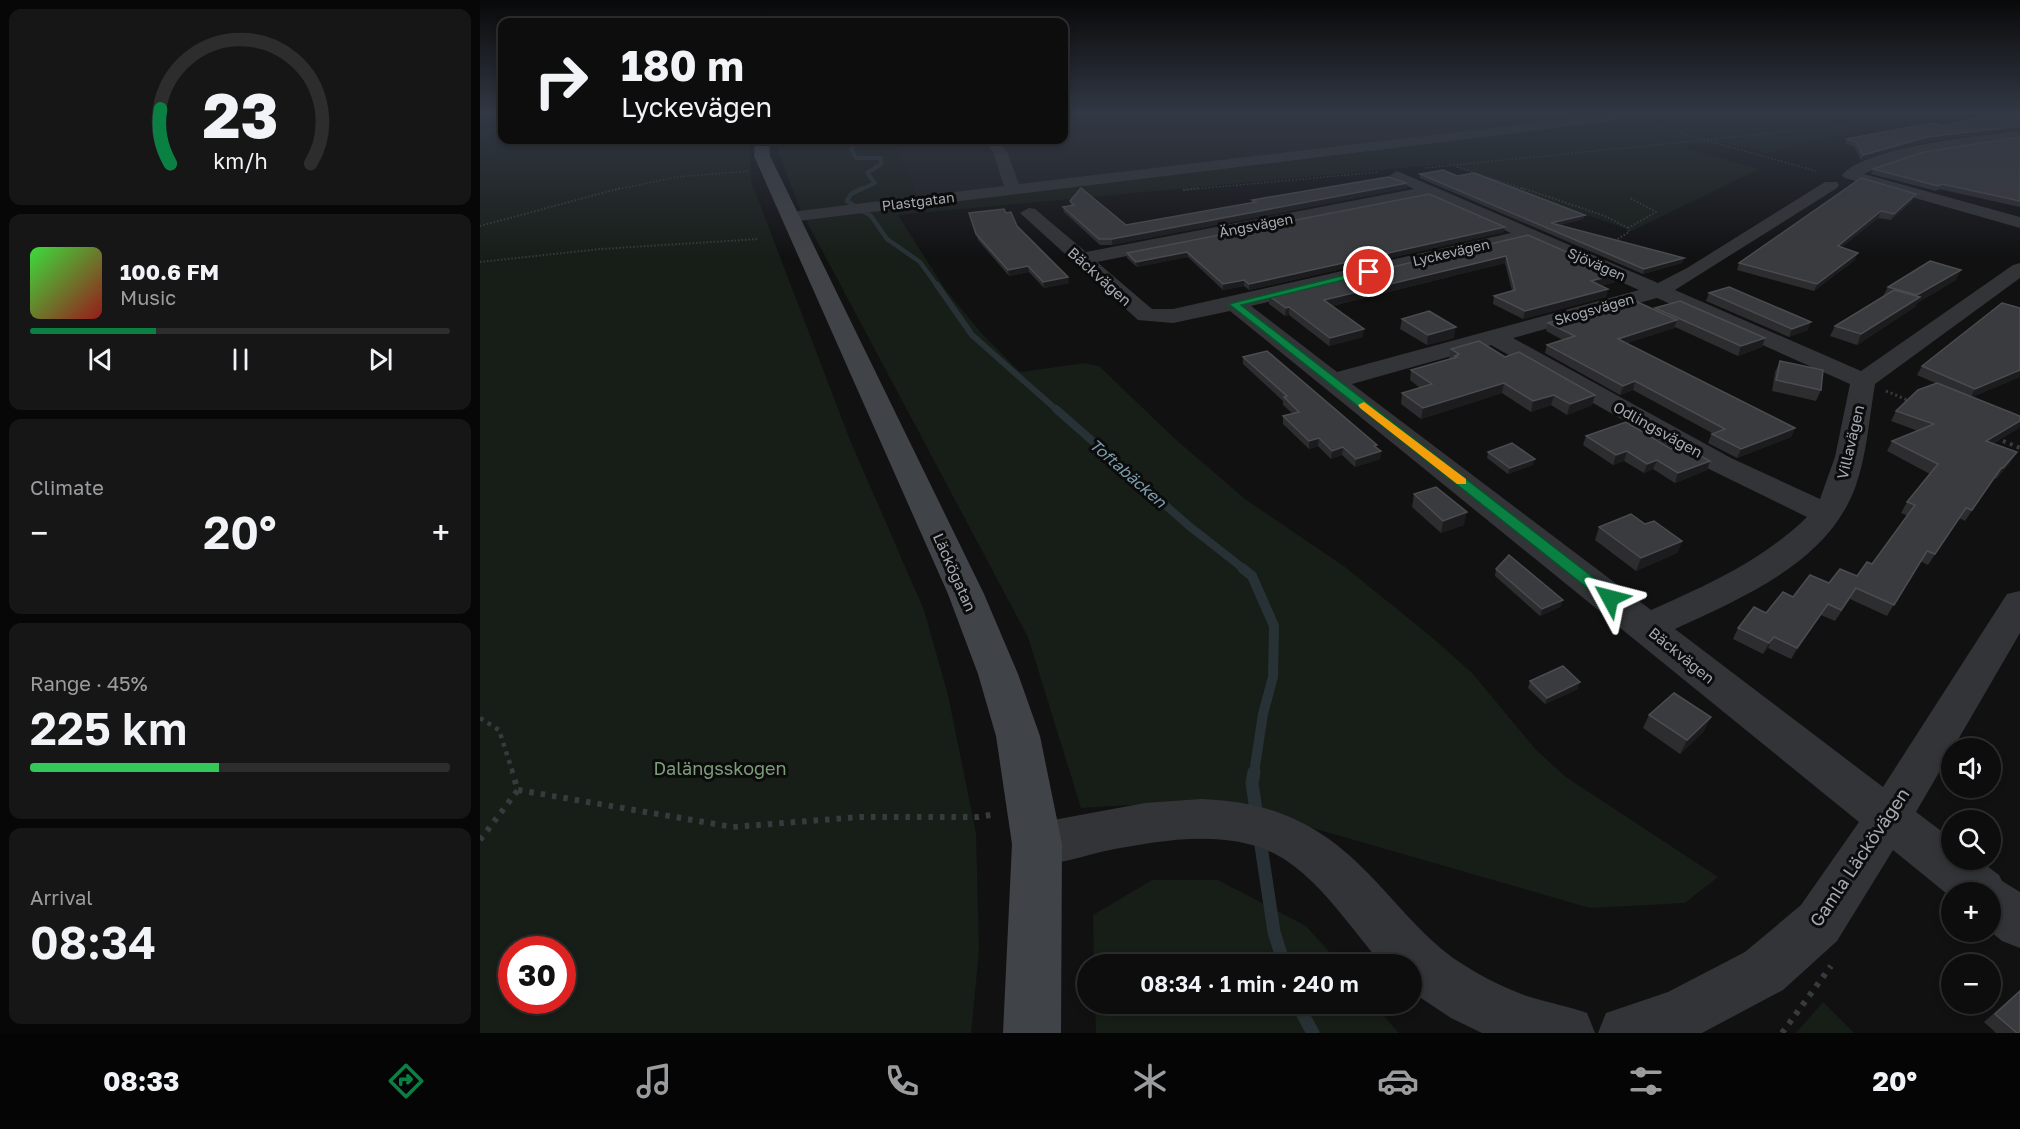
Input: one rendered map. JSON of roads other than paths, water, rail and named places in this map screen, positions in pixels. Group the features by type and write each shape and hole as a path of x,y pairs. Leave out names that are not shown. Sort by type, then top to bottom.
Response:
{"main road":[{"name":"Läckögatan","path":"765,162 974,614 998,674 1018,736 1033,826 1032,1033"}],"street":[{"path":"1004,162 1021,201"},
{"name":"Plastgatan","path":"790,217 876,206 1021,201 1289,162"},
{"name":"Skogsvägen","path":"1334,381 1658,291 1694,272 1833,177 1873,162"},
{"name":"Sjövägen","path":"1397,176 1863,381"},
{"path":"1833,177 2020,223"},
{"name":"Ängsvägen","path":"1082,259 1430,191"},
{"name":"Bäckvägen","path":"1021,201 1146,315 1173,316 1234,304 1969,882"},
{"name":"Lyckevägen","path":"1234,304 1528,234"},
{"path":"1863,381 2020,269"},
{"name":"Odlingsvägen","path":"1494,337 1694,449 1826,514"},
{"name":"Villavägen","path":"1647,627 1764,568 1791,550 1826,514 1835,499 1849,456 1863,381"},
{"name":"Gamla Läckövägen","path":"1626,1033 1678,1016 1764,971 1819,923 1887,819 2020,603"},
{"path":"1033,826 1091,833 1204,819 1252,823 1279,831 1314,852 1345,882 1375,919 1420,965 1461,995 1500,1013 1567,1033"},
{"path":"2001,908 2020,923"}],"waterway":[{"name":"Toftabäcken","path":"860,190 875,183 867,173 881,162"},
{"name":"Toftabäcken","path":"863,188 851,194 847,201 871,216 887,239 920,262 938,287"},
{"name":"Toftabäcken","path":"937,285 972,335 1058,411"},
{"name":"Toftabäcken","path":"1056,409 1189,526 1244,569"},
{"name":"Toftabäcken","path":"1242,568 1252,576 1274,626 1273,677 1263,714 1254,773"},
{"name":"Toftabäcken","path":"1254,772 1252,783 1257,817"},
{"name":"Toftabäcken","path":"1260,839 1274,932 1281,954"},
{"name":"Toftabäcken","path":"1303,1014 1313,1033"}],"park label":[{"name":"Dalängsskogen","path":"720,768"}]}
